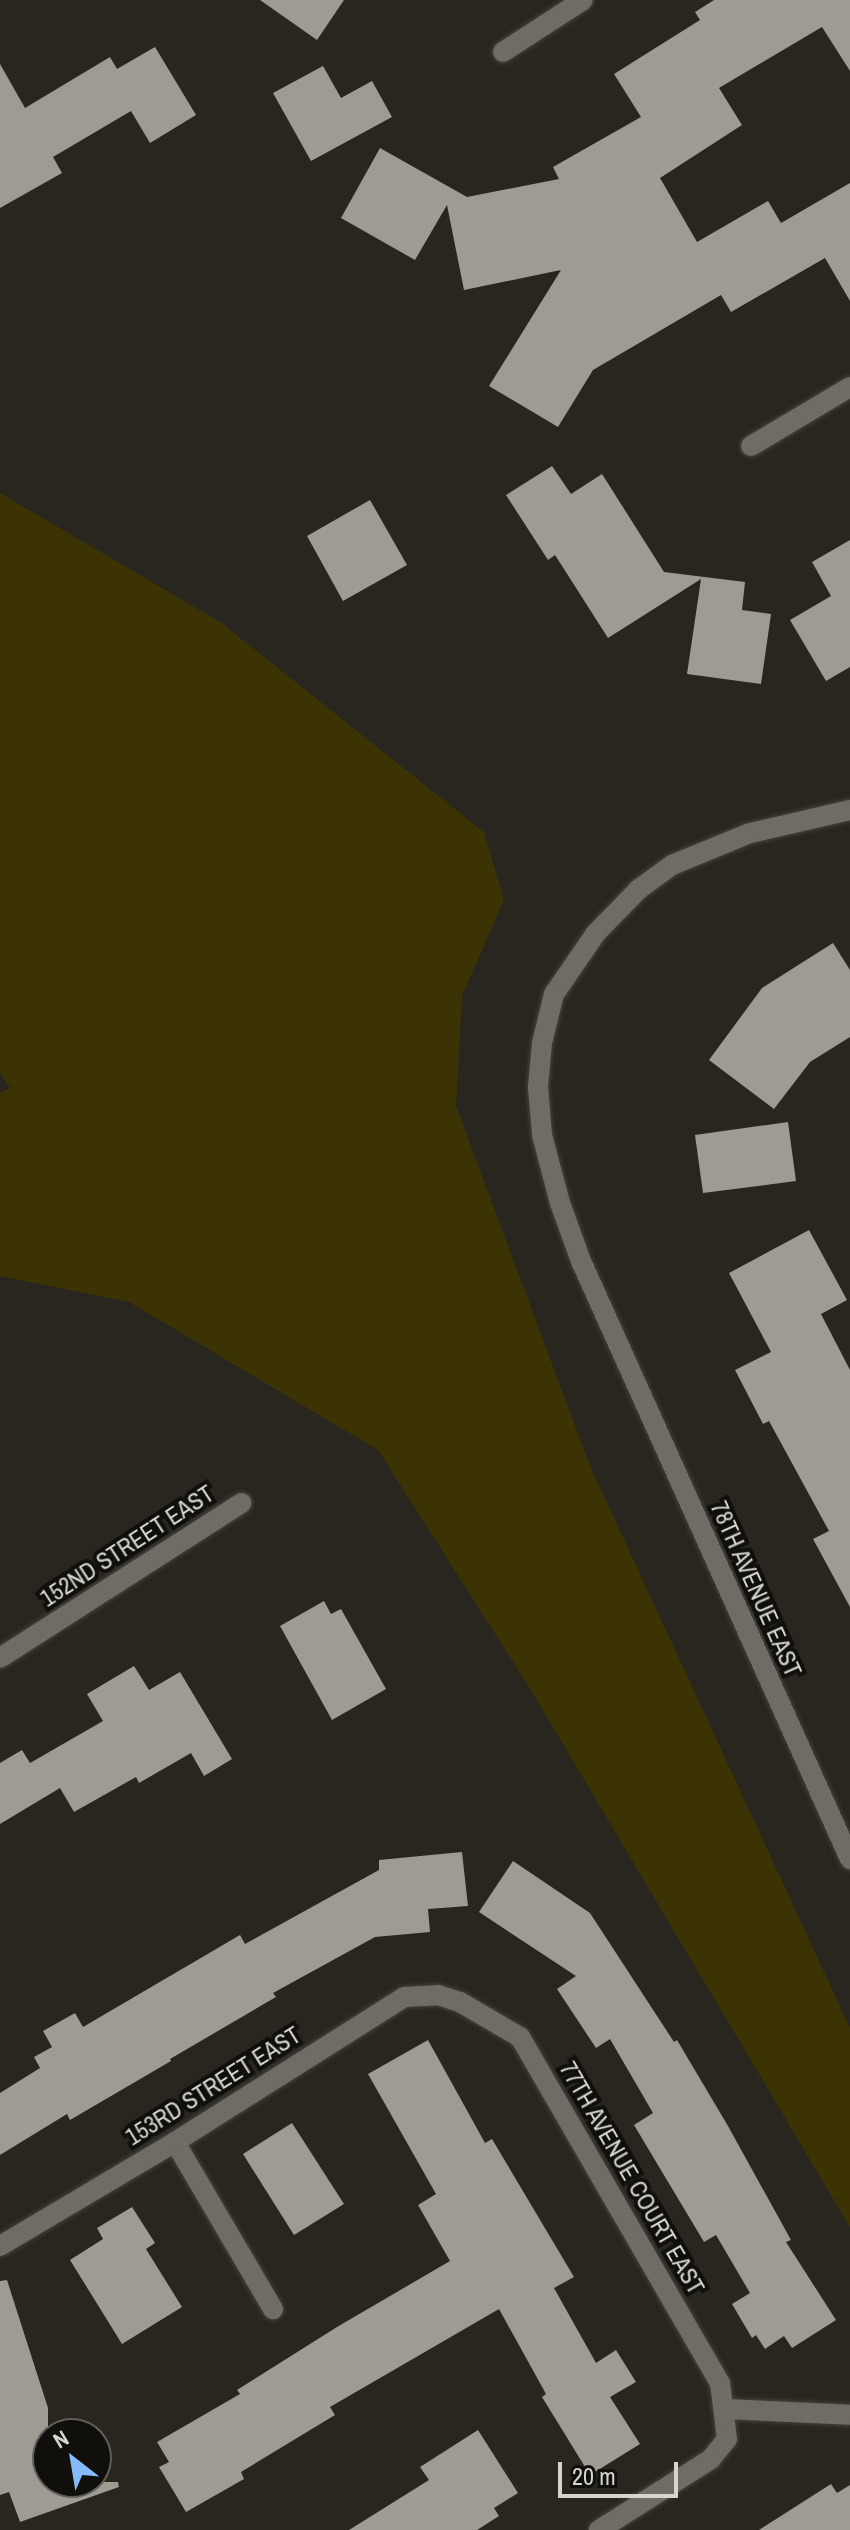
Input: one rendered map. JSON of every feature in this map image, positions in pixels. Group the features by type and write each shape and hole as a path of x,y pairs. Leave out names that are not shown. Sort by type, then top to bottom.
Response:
{"street":[{"path":"503,52 583,0"},
{"path":"751,446 850,387"},
{"name":"78TH AVENUE EAST","path":"850,810 750,833 672,865 639,889 596,933 554,994 542,1043 538,1087 542,1135 560,1203 615,1340 850,1859"},
{"name":"152ND STREET EAST","path":"0,1658 241,1503"},
{"name":"153RD STREET EAST","path":"0,2246 175,2142 404,1997 438,1995 460,2002"},
{"name":"77TH AVENUE COURT EAST","path":"460,2002 520,2037 707,2357 720,2383 725,2409"},
{"path":"175,2142 273,2309"},
{"path":"599,2530 711,2459 727,2439 725,2409 850,2415"}],"shaded area":[{"path":"0,493 220,622 484,832 504,900 462,996 456,1106 590,1466 850,2028 850,2227 529,1687 378,1450 129,1302 0,1276 0,1093 10,1088 0,1073"}],"building":[{"path":"260,0 344,0 317,40"},
{"path":"714,0 850,0 850,71 822,27 719,88 742,125 660,178 697,242 768,201 781,223 850,183 850,301 825,258 731,312 721,295 593,370 558,427 489,386 561,270 464,290 447,205 415,260 341,218 380,148 467,197 559,179 553,167 641,117 614,74 700,20 695,12"},
{"path":"155,47 196,115 150,143 131,111 53,157 62,173 0,208 0,64 25,108 110,57 117,69"},
{"path":"323,66 341,98 372,81 392,117 311,161 273,93"},
{"path":"552,466 571,494 602,474 664,572 745,582 742,610 771,614 761,684 687,674 701,579 608,638 555,555 548,560 506,495"},
{"path":"370,500 407,565 343,601 307,536"},
{"path":"850,540 850,667 826,681 790,620 831,596 812,562"},
{"path":"833,943 850,970 850,1037 810,1062 774,1109 709,1060 762,988"},
{"path":"788,1122 796,1181 703,1193 695,1135"},
{"path":"809,1230 847,1300 821,1314 850,1370 850,1607 813,1539 829,1531 769,1421 763,1424 735,1370 771,1352 729,1273"},
{"path":"324,1601 331,1614 341,1609 386,1689 332,1720 280,1626"},
{"path":"134,1666 149,1690 180,1672 232,1759 204,1776 191,1753 139,1783 136,1777 74,1812 60,1788 0,1824 0,1763 22,1750 30,1763 103,1721 87,1694"},
{"path":"462,1852 468,1906 428,1909 430,1932 375,1937 273,1993 276,1997 70,2120 67,2114 0,2155 0,2093 40,2068 34,2057 52,2047 43,2031 75,2013 83,2027 240,1935 245,1944 379,1870 379,1860"},
{"path":"513,1861 590,1913 674,2042 677,2040 728,2126 791,2240 786,2242 836,2320 792,2348 784,2336 765,2349 756,2335 752,2338 732,2304 750,2293 716,2235 704,2242 634,2125 653,2113 610,2039 596,2048 557,1989 576,1976 479,1912"},
{"path":"428,2040 485,2143 492,2139 574,2277 554,2288 596,2363 616,2350 636,2382 610,2397 640,2444 590,2475 542,2397 546,2394 499,2309 330,2407 335,2415 241,2472 244,2479 186,2512 159,2467 169,2462 157,2442 240,2394 237,2390 337,2327 450,2261 418,2205 436,2194 368,2074"},
{"path":"292,2123 344,2204 294,2235 243,2154"},
{"path":"132,2207 155,2243 146,2249 182,2307 122,2344 70,2260 103,2239 97,2228"},
{"path":"7,2280 48,2408 48,2418 32,2418 32,2498 88,2498 20,2522 9,2492 0,2495 0,2281"},
{"path":"478,2430 518,2493 494,2508 499,2516 477,2530 349,2530 429,2480 420,2467"},
{"path":"112,2482 118,2482 119,2487 112,2489"},
{"path":"831,2484 837,2493 850,2485 850,2530 759,2530"}]}
